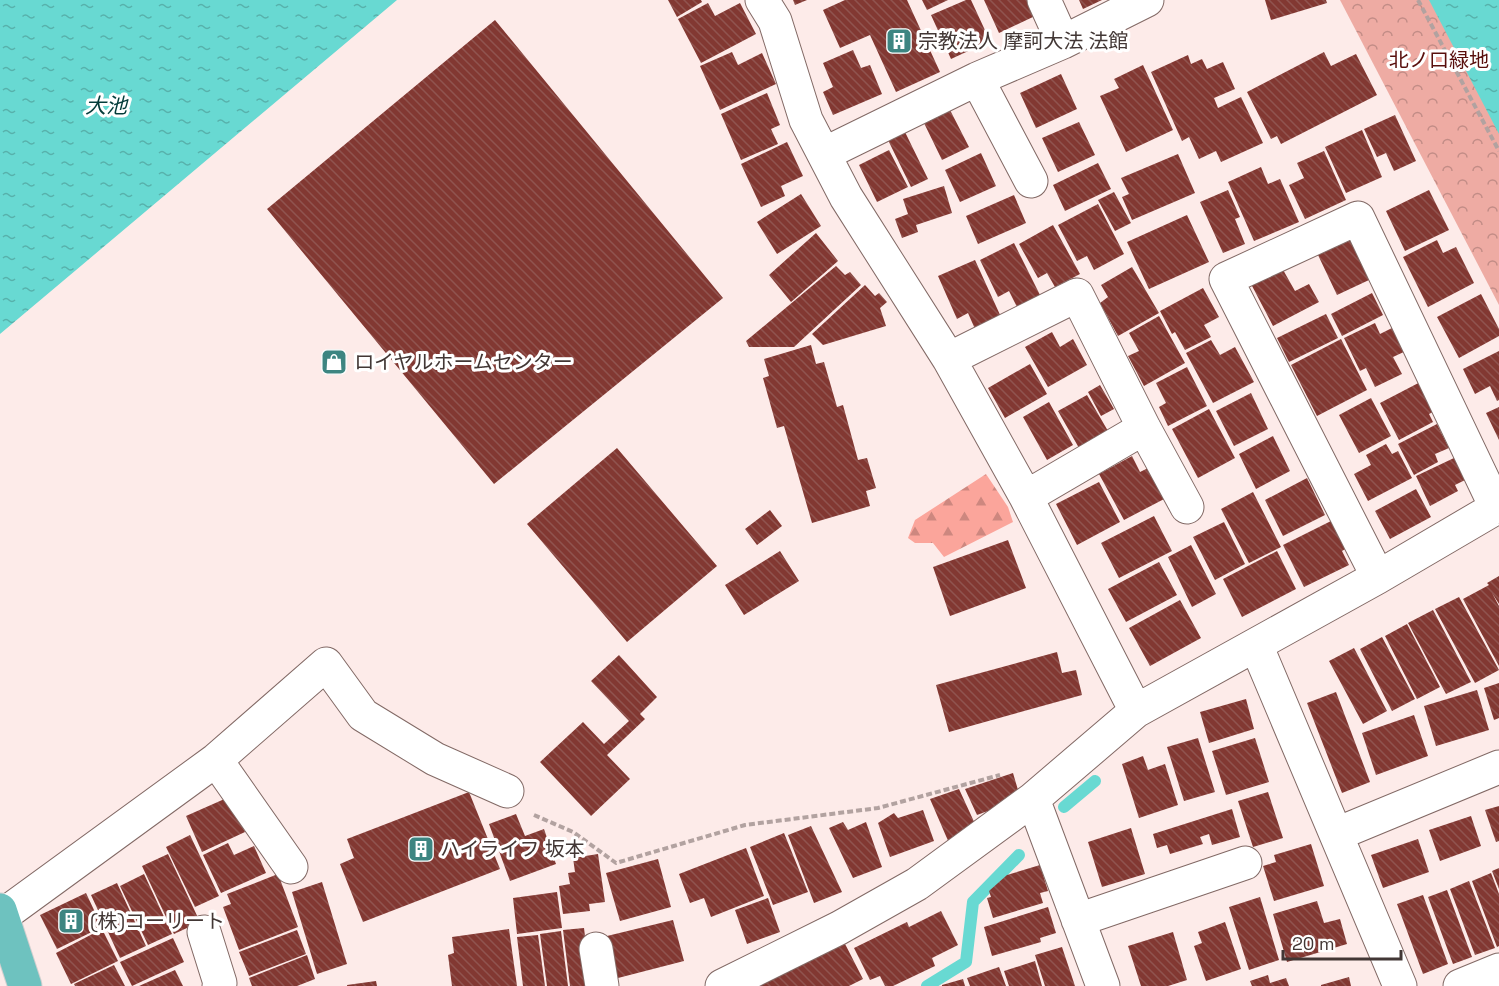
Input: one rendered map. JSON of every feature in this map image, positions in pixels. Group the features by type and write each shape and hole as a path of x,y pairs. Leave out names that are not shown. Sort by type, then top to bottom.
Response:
{"main road":[{"path":"1,913 25,986"}],"street":[{"path":"762,0 775,21 806,120 846,197 949,359 1026,497 1136,711"},
{"path":"1044,0 1063,42"},
{"path":"824,153 977,79 1063,42 1147,0"},
{"path":"977,79 1031,181"},
{"path":"728,985 917,884 1034,799 1136,711 1378,577 1498,507 1358,218 1226,279 1378,577"},
{"path":"949,359 1077,295 1187,507"},
{"path":"1026,497 1144,428"},
{"path":"1256,645 1400,986"},
{"path":"1,913 216,760 326,664 363,715 435,759 507,791"},
{"path":"216,760 291,867"},
{"path":"1337,834 1499,767"},
{"path":"1034,799 1103,986"},
{"path":"1078,920 1245,862"},
{"path":"204,932 219,986"},
{"path":"596,950 602,986"},
{"path":"1461,986 1499,970"}],"path":[{"path":"1418,0 1499,151"},
{"path":"507,791 525,811 573,832 616,862 745,825 879,808 1001,775"}],"green space":[{"name":"北ノ口緑地","path":"1340,0 1499,0 1499,305"},
{"path":"986,474 1008,507 1013,522 944,557 933,543 915,543 908,538 915,520"}],"water":[{"name":"大池","path":"0,0 397,0 0,334"},
{"path":"1429,0 1499,0 1499,134"}],"building":[{"path":"668,0 701,0 702,2 677,17"},
{"path":"793,0 807,0 795,5"},
{"name":"宗教法人 摩訶大法 法館","path":"845,0 907,0 940,72 896,92 870,35 840,48 823,10"},
{"path":"922,0 948,0 927,10"},
{"path":"971,0 990,41 951,59 931,15"},
{"path":"984,0 1028,0 1035,16 999,33"},
{"path":"1079,0 1102,0 1083,9"},
{"path":"1265,0 1326,0 1327,3 1271,20"},
{"path":"708,3 715,16 740,3 756,34 701,63 678,19"},
{"path":"495,20 723,298 494,484 267,209"},
{"path":"853,50 861,68 870,65 882,94 833,115 823,92 833,87 823,63"},
{"path":"732,52 738,65 762,53 776,84 720,110 700,66"},
{"path":"1324,52 1331,66 1356,54 1377,95 1281,144 1277,136 1271,139 1247,92"},
{"path":"1188,55 1191,64 1202,59 1207,69 1223,62 1235,89 1214,98 1218,108 1241,97 1263,143 1221,162 1216,151 1199,159 1189,137 1182,141 1151,72"},
{"path":"1143,65 1173,130 1126,152 1100,96 1119,88 1114,79"},
{"path":"1061,74 1077,109 1036,128 1020,93"},
{"path":"767,93 780,125 771,129 778,144 741,160 721,114"},
{"path":"950,110 969,147 942,160 924,123"},
{"path":"1395,115 1416,161 1394,171 1386,153 1377,157 1364,129"},
{"path":"1079,122 1095,155 1058,172 1042,138"},
{"path":"1362,130 1382,177 1346,193 1325,147"},
{"path":"905,132 928,179 911,187 888,140"},
{"path":"787,142 803,176 781,186 785,196 761,207 741,164"},
{"path":"889,150 908,187 877,202 859,165"},
{"path":"1324,151 1346,200 1305,219 1289,185 1304,178 1297,163"},
{"path":"981,153 996,186 960,202 945,170"},
{"path":"1178,154 1195,193 1132,220 1122,197 1129,194 1121,178"},
{"path":"1098,163 1111,189 1065,211 1053,185"},
{"path":"1261,167 1268,184 1280,179 1299,222 1254,241 1228,182"},
{"path":"944,186 952,213 916,225 918,232 902,238 895,219 908,214 903,199"},
{"path":"1228,190 1240,217 1235,219 1245,244 1223,253 1200,202"},
{"path":"1429,190 1449,230 1405,251 1386,211"},
{"path":"1114,192 1131,223 1115,231 1098,200"},
{"path":"801,194 821,226 777,254 757,222"},
{"path":"1014,195 1026,223 978,244 966,216"},
{"path":"1098,204 1124,254 1094,270 1087,256 1077,261 1058,225"},
{"path":"1187,215 1209,262 1149,289 1127,242"},
{"path":"1053,225 1080,274 1055,287 1047,273 1038,278 1019,244"},
{"path":"816,233 838,261 791,302 769,275"},
{"path":"1351,240 1369,280 1337,295 1318,255"},
{"path":"1437,240 1443,253 1456,247 1474,283 1428,307 1403,257"},
{"path":"1014,243 1040,295 1017,307 1009,291 998,297 980,260"},
{"path":"975,260 1001,317 975,329 968,313 957,319 938,276"},
{"path":"836,266 845,275 850,272 861,285 794,347 749,347 746,341"},
{"path":"1132,267 1159,313 1118,336 1100,303 1108,297 1101,285"},
{"path":"1282,268 1295,291 1309,284 1319,302 1273,326 1251,284"},
{"path":"865,285 875,296 879,293 887,302 880,308 886,326 823,345 812,334"},
{"path":"1203,288 1219,317 1204,325 1211,337 1185,350 1175,332 1172,334 1160,311"},
{"path":"1372,293 1383,315 1342,336 1331,314"},
{"path":"1481,294 1499,329 1499,336 1459,358 1437,317"},
{"path":"1326,314 1338,338 1289,362 1277,338"},
{"path":"1159,316 1185,363 1144,386 1128,356 1139,351 1129,333"},
{"path":"1375,323 1380,334 1396,326 1408,350 1393,357 1402,374 1375,387 1366,368 1360,371 1344,338"},
{"path":"1052,332 1060,347 1073,339 1087,365 1048,387 1025,347"},
{"path":"1341,339 1367,390 1317,416 1291,365"},
{"path":"1211,340 1220,355 1235,347 1254,382 1213,403 1186,353"},
{"path":"811,345 816,364 824,362 837,407 843,405 858,460 867,458 876,488 866,491 870,506 812,523 784,426 777,428 763,378 769,376 764,359"},
{"path":"1499,351 1499,400 1497,401 1490,386 1475,394 1463,369"},
{"path":"1030,364 1047,394 1005,418 988,388"},
{"path":"1187,367 1207,406 1168,426 1159,407 1166,403 1156,383"},
{"path":"1428,378 1443,407 1429,414 1433,422 1399,440 1380,403"},
{"path":"1100,385 1114,409 1101,416 1088,392"},
{"path":"1251,393 1268,429 1234,446 1216,411"},
{"path":"1087,395 1108,431 1079,448 1058,411"},
{"path":"1371,398 1391,436 1359,453 1339,415"},
{"path":"1049,402 1073,445 1047,460 1023,417"},
{"path":"1499,407 1499,440 1486,413"},
{"path":"1209,409 1235,458 1198,478 1172,429"},
{"path":"1437,424 1449,448 1435,454 1438,462 1414,475 1398,444"},
{"path":"1273,436 1290,471 1256,489 1239,454"},
{"path":"1386,444 1392,454 1398,451 1412,478 1368,501 1354,474 1371,465 1366,455"},
{"path":"617,448 717,566 627,642 527,524"},
{"path":"1132,456 1140,472 1150,467 1166,498 1124,520 1099,474"},
{"path":"1454,458 1465,480 1455,485 1458,491 1430,506 1416,476"},
{"path":"1307,478 1325,515 1283,536 1265,500"},
{"path":"1099,482 1120,522 1077,545 1056,504"},
{"path":"1416,489 1431,517 1390,539 1375,511"},
{"path":"1253,492 1281,547 1249,563 1221,509"},
{"path":"770,510 782,526 757,545 745,529"},
{"path":"1154,516 1172,551 1119,578 1101,543"},
{"path":"1333,520 1347,548 1342,551 1349,565 1304,587 1283,545"},
{"path":"1224,522 1245,564 1215,580 1193,537"},
{"path":"1008,540 1026,588 950,616 933,567"},
{"path":"1191,545 1216,594 1192,607 1168,557"},
{"path":"780,551 799,581 744,615 725,585"},
{"path":"1277,551 1296,589 1242,617 1223,579"},
{"path":"1159,562 1177,595 1126,622 1108,589"},
{"path":"1499,576 1499,604 1492,593 1499,606 1499,666 1463,599 1489,585 1487,583"},
{"path":"1459,597 1499,670 1475,683 1435,609"},
{"path":"1180,600 1201,638 1150,666 1129,628"},
{"path":"1433,610 1471,682 1446,694 1408,623"},
{"path":"1407,624 1440,687 1417,699 1385,636"},
{"path":"1382,637 1415,699 1392,711 1360,649"},
{"path":"1354,648 1387,711 1363,724 1329,661"},
{"path":"1057,652 1062,673 1076,670 1082,695 949,732 936,685"},
{"path":"619,655 657,697 640,714 645,719 607,755 630,779 591,816 540,762 583,722 604,744 629,721 591,681"},
{"path":"1499,683 1499,718 1494,720 1484,688"},
{"path":"1477,690 1489,730 1436,746 1424,706"},
{"path":"1336,692 1370,782 1342,793 1307,703"},
{"path":"1246,699 1254,729 1209,743 1200,712"},
{"path":"1414,715 1428,756 1376,775 1362,733"},
{"path":"1198,738 1215,792 1184,801 1167,747"},
{"path":"1255,738 1269,782 1226,795 1212,751"},
{"path":"1143,756 1148,770 1165,764 1178,805 1139,818 1122,764"},
{"path":"1013,773 1018,790 996,808 977,815 965,789"},
{"path":"959,789 976,826 949,843 930,799"},
{"name":"ハイライフ 坂本","path":"469,792 500,869 363,922 340,864 354,858 347,839"},
{"path":"1268,792 1283,838 1253,847 1238,801"},
{"path":"229,797 245,832 202,852 186,816"},
{"path":"1499,806 1499,841 1496,842 1485,810"},
{"path":"1232,809 1240,837 1212,845 1209,834 1200,837 1203,844 1170,854 1167,845 1157,848 1153,834"},
{"path":"923,810 934,841 890,857 878,823 894,813 898,818"},
{"path":"516,814 525,836 544,829 556,864 510,881 489,824"},
{"path":"1471,816 1481,846 1440,861 1429,830"},
{"path":"843,822 848,830 866,822 882,867 853,878 829,828"},
{"path":"811,826 842,892 814,903 788,835"},
{"path":"1131,828 1145,874 1102,887 1088,842"},
{"path":"784,833 808,892 773,905 750,847"},
{"path":"190,835 219,896 195,907 166,847"},
{"path":"1418,839 1429,872 1383,888 1371,855"},
{"path":"228,843 234,855 254,846 266,873 221,893 203,855"},
{"path":"1311,844 1324,886 1274,901 1263,866 1276,862 1274,855"},
{"path":"746,848 764,896 711,917 704,898 690,903 679,874"},
{"path":"168,854 200,922 174,934 142,866"},
{"path":"598,854 605,902 589,904 590,911 563,914 559,886 570,884 568,873 575,872 573,858"},
{"path":"658,859 671,907 620,921 606,873"},
{"path":"1040,865 1048,891 1040,893 1043,903 993,918 987,898 991,897 989,891 1007,875"},
{"path":"1499,868 1499,889 1492,871"},
{"path":"1491,873 1499,894 1499,946 1497,947 1472,881"},
{"path":"144,874 172,934 148,945 120,886"},
{"path":"278,874 298,927 239,950 223,907 231,904 227,894"},
{"path":"1469,881 1495,948 1475,955 1450,889"},
{"path":"322,882 347,964 317,974 292,892"},
{"path":"117,883 146,946 120,958 91,895"},
{"path":"1447,890 1472,957 1453,964 1428,897"},
{"path":"557,892 562,928 517,934 513,898"},
{"name":"(株)コーリート","path":"86,893 102,927 57,949 40,915"},
{"path":"1423,895 1448,964 1423,974 1397,904"},
{"path":"1260,897 1279,960 1249,970 1229,907"},
{"path":"768,898 780,932 747,944 735,910"},
{"path":"1317,901 1324,923 1340,919 1347,944 1287,962 1273,914"},
{"path":"1048,907 1056,933 1040,938 1041,942 992,956 984,927"},
{"path":"941,911 958,945 932,958 935,966 893,986 885,986 880,976 870,980 854,948 907,922 909,927"},
{"path":"673,920 684,961 618,978 607,936"},
{"path":"1225,922 1241,969 1206,981 1194,946 1202,943 1198,932"},
{"path":"584,928 591,986 570,986 563,930"},
{"path":"102,929 118,961 71,984 56,953"},
{"path":"509,929 517,986 452,986 448,955 454,953 452,937"},
{"path":"297,930 306,954 249,976 239,952"},
{"path":"561,931 568,986 547,986 540,934"},
{"path":"1173,932 1187,980 1168,986 1141,986 1128,946"},
{"path":"538,935 545,986 523,986 517,937"},
{"path":"173,938 184,962 132,986 120,962"},
{"path":"842,938 863,979 849,986 759,986 757,982"},
{"path":"1062,947 1075,986 1045,986 1035,955"},
{"path":"307,955 315,979 297,986 252,986 249,978"},
{"path":"1035,961 1042,986 1009,986 1004,971"},
{"path":"114,965 125,986 75,986 74,984"},
{"path":"999,967 1006,986 970,986 967,978"},
{"path":"175,970 183,986 139,986"},
{"path":"1268,975 1270,983 1286,978 1289,986 1252,986 1250,981"},
{"path":"1349,977 1351,986 1321,986 1321,985"},
{"path":"963,979 965,986 942,986 942,985"},
{"path":"376,981 377,986 347,986 347,985"}],"waterway":[{"path":"1064,807 1095,781"},
{"path":"927,986 966,962 973,902 1019,855"}],"place":[{"name":"宗教法人 摩訶大法 法館","path":"899,41"},
{"name":"ロイヤルホームセンター","path":"334,362"},
{"name":"ハイライフ 坂本","path":"421,849"},
{"name":"(株)コーリート","path":"71,921"}]}
